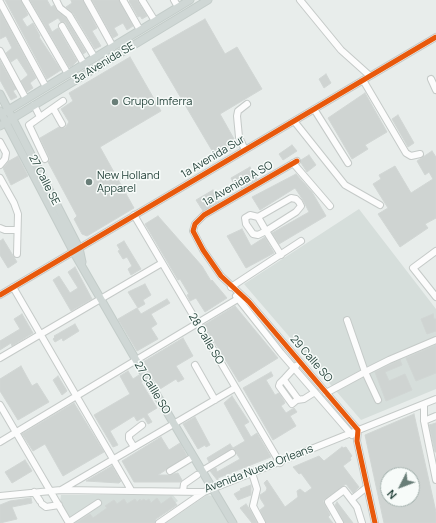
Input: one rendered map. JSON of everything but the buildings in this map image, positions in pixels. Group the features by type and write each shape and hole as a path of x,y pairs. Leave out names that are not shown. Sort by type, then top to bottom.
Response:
{"main road":[{"name":"3a Avenida SE","path":"1,113 190,0"},
{"name":"3a Avenida SE","path":"3,124 208,0"},
{"name":"27 Calle SE","path":"0,94 76,250 83,268"},
{"name":"27 Calle SE","path":"1,113 3,124 76,250"},
{"name":"27 Callle SO","path":"83,268 193,457 199,473 212,489 233,523"}],"street":[{"path":"24,0 68,74"},
{"path":"56,0 60,8 69,15 95,58"},
{"path":"87,0 113,46"},
{"path":"123,0 140,30"},
{"path":"142,0 155,21"},
{"path":"174,0 178,7"},
{"path":"300,0 341,50 370,76"},
{"path":"0,2 46,87"},
{"path":"62,26 84,64"},
{"name":"1a Avenida Sur","path":"0,295 436,37"},
{"path":"0,51 26,99"},
{"path":"431,79 436,90"},
{"path":"363,80 403,150 411,156 420,154"},
{"path":"45,158 29,125 64,101"},
{"path":"245,150 239,137 237,116 238,111 248,104"},
{"path":"34,105 40,117"},
{"path":"53,108 62,124"},
{"path":"314,109 348,163"},
{"path":"294,121 345,185 380,205"},
{"path":"0,142 6,153 6,159 0,165"},
{"name":"1a Avenida A SO","path":"193,227 204,215 295,162 330,206"},
{"path":"0,178 14,203 18,214 16,230 17,254"},
{"path":"291,198 296,199 299,202 301,206 296,212 266,231 256,236 246,224 245,218 247,216 258,217 291,198"},
{"name":"28 Calle SO","path":"134,215 280,463"},
{"path":"258,217 281,255"},
{"name":"29 Calle SO","path":"193,227 193,231 203,250 231,288 281,353 357,441"},
{"path":"0,228 5,230 16,230"},
{"path":"231,288 302,241"},
{"path":"436,251 413,267 436,297"},
{"path":"0,358 162,263"},
{"path":"13,287 131,490"},
{"path":"0,442 239,298"},
{"name":"29 Calle SO","path":"239,298 249,302 358,430 357,441 375,523"},
{"path":"347,320 365,372 378,400"},
{"path":"326,393 389,360 436,340"},
{"path":"281,353 287,348"},
{"path":"300,362 279,386 291,404 298,400 304,399 315,392"},
{"path":"195,365 215,400"},
{"path":"61,490 113,458 235,388"},
{"name":"Avenida Nueva Orleans","path":"0,496 50,490 204,492 280,463 436,399"},
{"path":"424,404 424,421 436,480"},
{"path":"0,405 69,523 98,503"},
{"path":"424,421 436,416"},
{"path":"134,447 129,439 129,435 142,425"},
{"path":"183,491 184,484 232,453"},
{"path":"170,471 193,457"},
{"path":"252,474 257,489 253,506 262,523"},
{"path":"352,499 367,487"},
{"path":"340,523 328,502 344,490 360,512 362,523"},
{"path":"34,492 41,503 46,507 58,505"},
{"path":"159,523 204,492"}],"shaded area":[{"path":"359,209 436,309 436,389 361,420 244,284"},
{"path":"61,495 173,495 178,501 148,523 72,523 60,503"},
{"path":"207,495 212,496 228,523 166,523"}],"cycle path":[{"path":"0,295 436,37"},
{"path":"297,161 204,215 195,224 193,231 203,250 221,276 249,302 358,430 357,441 375,523"}],"place":[{"name":"Grupo Imferra","path":"115,102"},
{"name":"New Holland Apparel","path":"89,182"}]}
